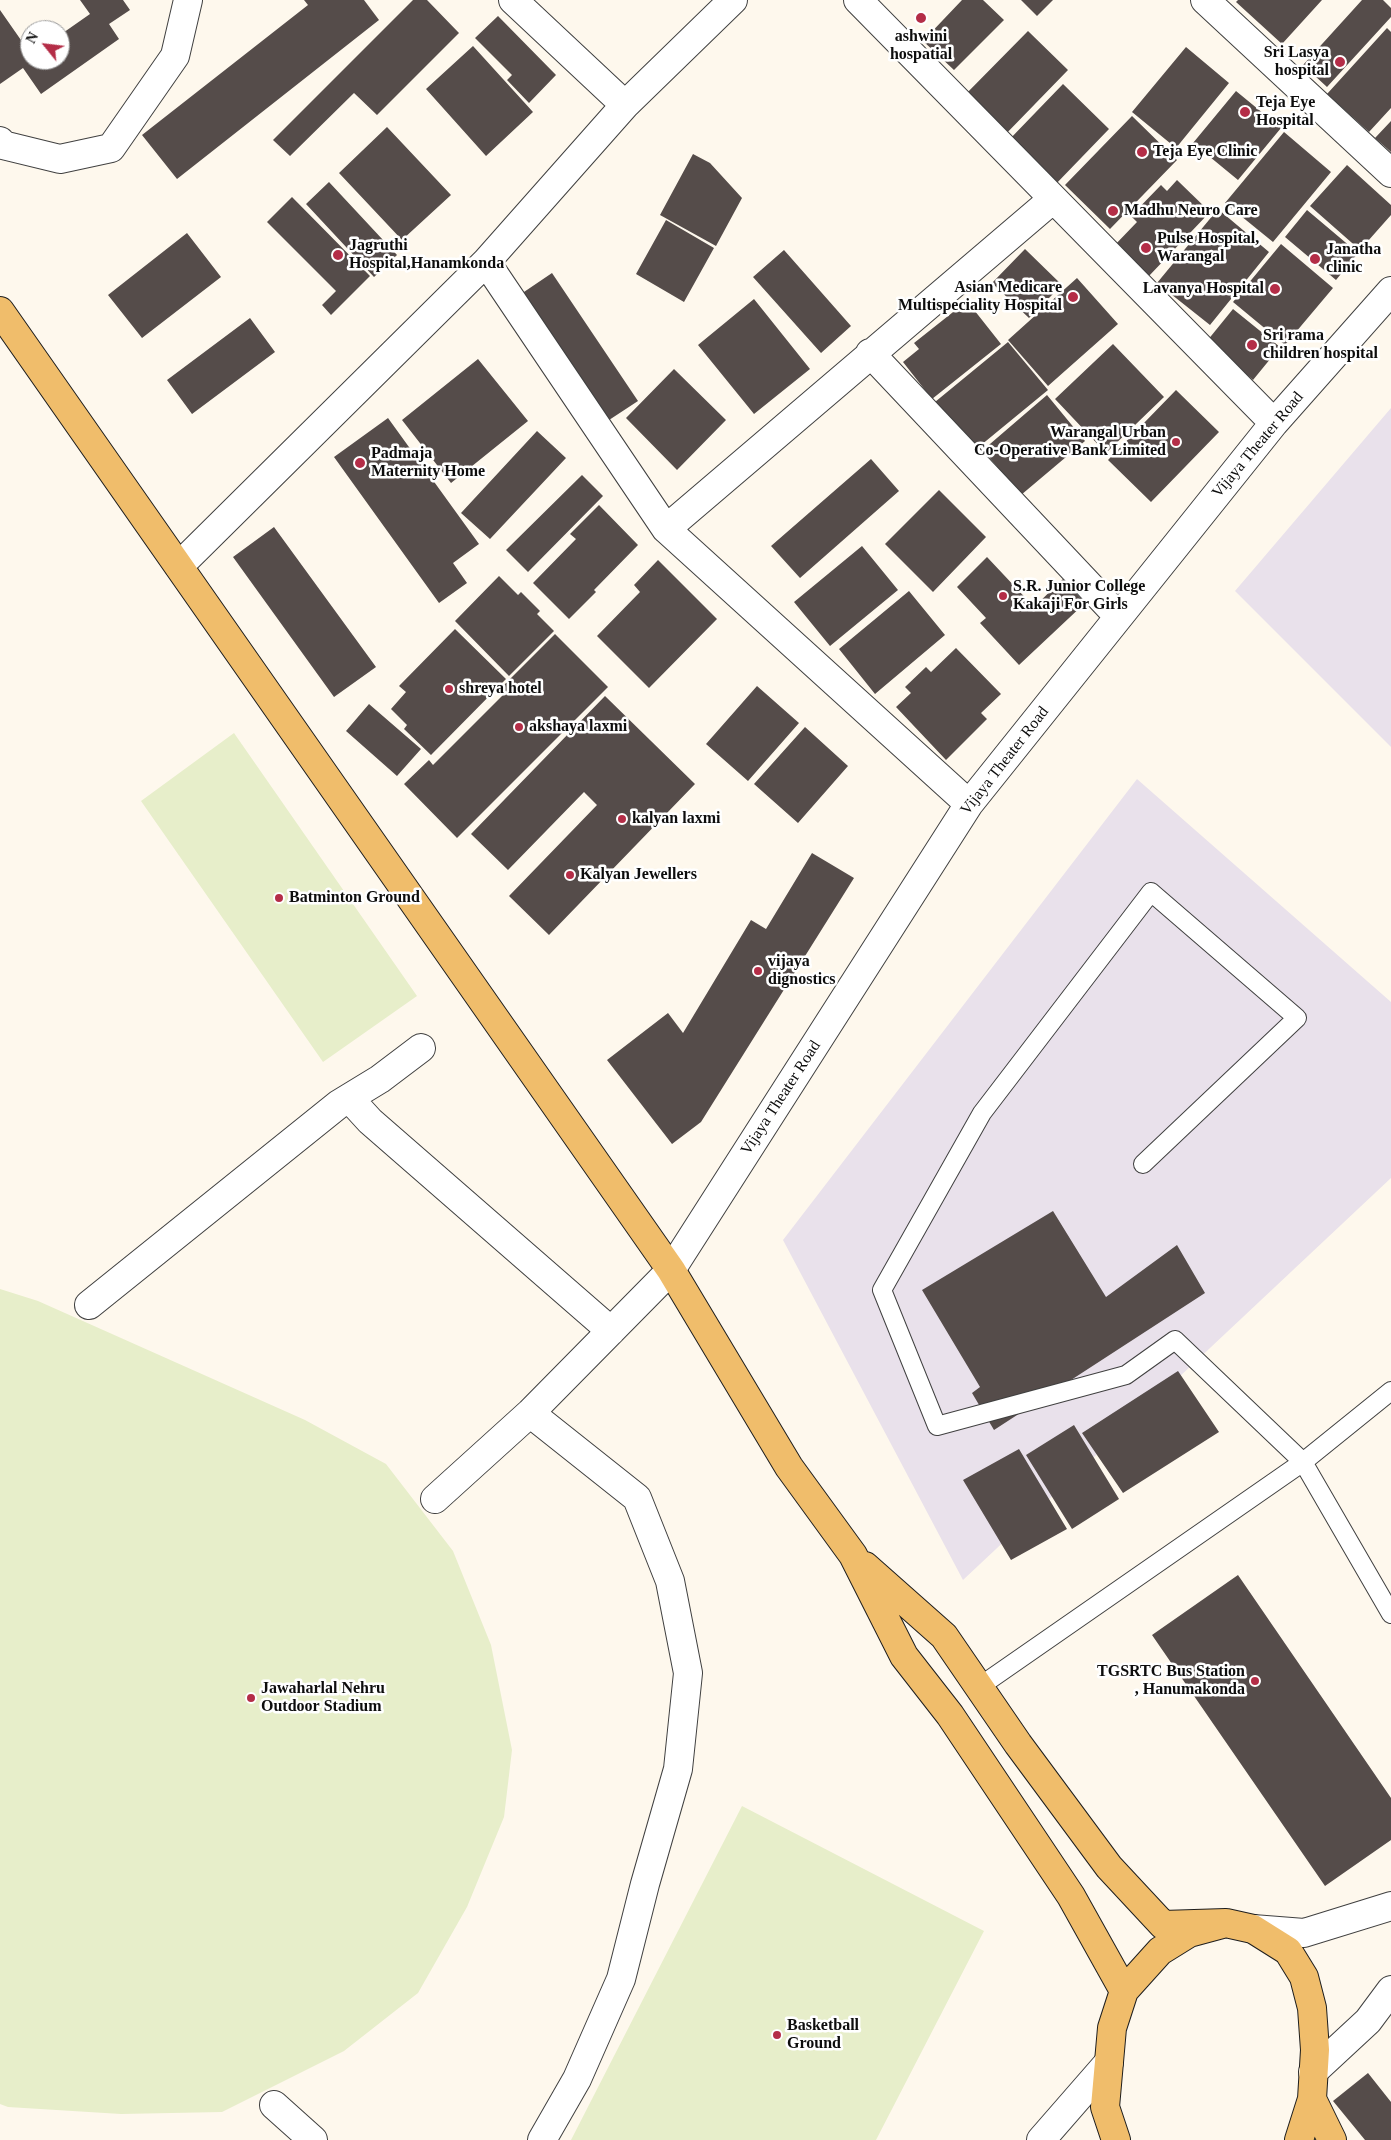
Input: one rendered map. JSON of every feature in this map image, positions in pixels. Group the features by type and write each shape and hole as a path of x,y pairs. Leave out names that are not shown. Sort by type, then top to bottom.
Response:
{"main road":[{"path":"0,311 672,1270 789,1467 853,1555 904,1656 950,1715 1071,1896 1124,1991"},
{"path":"853,1555 944,1636 1018,1744 1109,1867 1163,1925 1226,1923 1253,1928 1288,1951 1304,1976 1312,2008 1315,2050 1312,2099 1299,2140"},
{"path":"1116,2140 1105,2107 1112,2028 1124,1991 1160,1951 1189,1933 1226,1923"},
{"path":"1312,2099 1332,2140"}],"street":[{"path":"0,141 3,145 60,159 111,148 175,56 188,0"},
{"path":"513,0 625,105"},
{"path":"179,566 486,262 625,105 733,0"},
{"path":"858,0 1274,423"},
{"path":"1205,0 1391,174"},
{"path":"666,529 870,353 1053,199"},
{"path":"486,262 666,529 969,804"},
{"name":"Vijaya Theater Road","path":"435,1499 530,1413 672,1270 969,804 1274,423 1391,291"},
{"path":"870,353 1118,616"},
{"path":"88,1305 349,1098 380,1079 421,1048"},
{"path":"349,1098 370,1121 611,1331"},
{"path":"530,1413 637,1498 670,1581 688,1673 678,1769 620,1979 577,2079 542,2140"},
{"path":"1253,1928 1304,1933 1391,1906"},
{"path":"1313,2072 1368,2021 1391,1990"},
{"path":"1041,2140 1109,2062"},
{"path":"274,2105 313,2140"}],"lane":[{"path":"1143,1164 1297,1018 1151,892 982,1113 882,1290 937,1426 1126,1375 1175,1340 1303,1462 1391,1614"},
{"path":"979,1687 1303,1462 1391,1391"}],"shaded area":[{"path":"1391,408 1391,747 1235,591"},
{"path":"1137,779 1391,1002 1391,1178 963,1580 783,1240"}],"green space":[{"name":"Batminton Ground","path":"234,733 417,996 323,1062 141,801"},
{"name":"Jawaharlal Nehru Outdoor Stadium","path":"0,1289 38,1301 305,1420 386,1464 453,1551 491,1645 512,1750 504,1817 467,1907 418,1993 344,2051 222,2112 121,2114 8,2107 0,2104"},
{"name":"Basketball Ground","path":"742,1806 984,1931 876,2140 571,2140"}],"building":[{"path":"80,0 123,0 130,10 109,24 119,39 41,94 24,70 70,70 70,28 90,14"},
{"path":"304,0 364,0 379,20 177,179 142,135 308,5"},
{"path":"413,0 427,0 459,33 377,115 354,93 290,156 273,140"},
{"path":"962,0 983,0 1004,20 954,70 923,41"},
{"path":"1021,0 1053,0 1037,16"},
{"path":"1238,0 1322,0 1282,44 1236,2"},
{"path":"1362,0 1383,0 1391,8 1391,17 1327,87 1303,65"},
{"path":"0,10 20,39 20,70 0,84"},
{"path":"498,16 556,75 529,103 507,80 512,75 475,38"},
{"path":"1387,28 1391,32 1391,108 1369,132 1327,94"},
{"path":"1028,31 1068,70 1001,139 960,100"},
{"path":"473,46 533,112 486,156 426,89"},
{"path":"1186,47 1229,83 1176,148 1132,112"},
{"path":"1063,84 1109,129 1053,187 1007,142"},
{"path":"1236,91 1281,128 1238,180 1193,143"},
{"path":"1132,116 1177,160 1110,229 1065,185"},
{"path":"1391,121 1391,152 1375,138"},
{"path":"387,127 451,195 402,240 339,173"},
{"path":"1284,132 1331,172 1273,242 1225,203"},
{"path":"693,154 710,163 742,198 716,246 660,215"},
{"path":"1347,165 1391,205 1391,215 1360,250 1310,206"},
{"path":"1177,180 1210,212 1148,277 1112,248 1137,222 1131,216 1161,185 1167,191"},
{"path":"329,182 397,255 374,277 306,204"},
{"path":"292,197 370,276 331,315 322,305 336,291 267,222"},
{"path":"1218,209 1269,252 1210,325 1157,283"},
{"path":"1307,210 1358,253 1336,280 1285,237"},
{"path":"666,220 714,248 684,302 636,274"},
{"path":"187,233 221,277 142,338 108,295"},
{"path":"1281,244 1333,288 1285,345 1233,302"},
{"path":"1025,249 1062,285 1029,318 992,283"},
{"path":"784,250 851,326 821,353 753,277"},
{"path":"552,273 638,401 606,422 521,294"},
{"path":"1077,278 1118,324 1048,386 1008,340"},
{"path":"754,299 810,369 754,414 698,345"},
{"path":"967,301 1001,344 932,399 903,362 919,349 914,343"},
{"path":"1233,309 1280,347 1253,380 1207,341"},
{"path":"250,318 275,352 192,414 167,380"},
{"path":"1008,342 1048,390 975,450 935,402"},
{"path":"1113,344 1164,397 1106,453 1055,399"},
{"path":"478,359 528,421 451,483 402,420"},
{"path":"674,369 726,420 677,470 626,418"},
{"path":"1176,390 1219,432 1151,502 1108,460"},
{"path":"1047,395 1085,441 1021,495 983,450"},
{"path":"388,418 479,544 453,563 467,583 439,603 334,457"},
{"path":"537,431 566,458 490,539 461,513"},
{"path":"871,459 899,491 800,578 771,546"},
{"path":"582,475 603,496 528,572 506,550"},
{"path":"939,490 986,537 933,592 885,544"},
{"path":"599,505 638,545 569,619 533,583 576,539 570,534"},
{"path":"274,527 376,667 334,697 233,557"},
{"path":"862,546 898,590 830,646 794,602"},
{"path":"987,557 1034,607 1063,579 1085,603 1019,665 980,623 986,618 957,587"},
{"path":"658,560 717,619 649,688 597,636 640,592 634,585"},
{"path":"499,576 518,595 521,592 540,611 537,614 554,631 509,676 455,621"},
{"path":"909,591 945,635 875,694 839,649"},
{"name":"shreya hotel","path":"455,629 506,679 431,755 404,729 407,725 391,709 406,692 399,686"},
{"name":"akshaya laxmi","path":"555,634 608,687 457,838 404,784 429,760 433,765 503,695 499,690"},
{"path":"956,648 1001,694 981,713 987,719 946,760 896,707 911,693 905,687 926,667 931,672"},
{"path":"757,686 799,723 748,781 706,744"},
{"name":"kalyan laxmi","path":"605,696 695,784 549,935 509,896 597,805 584,792 508,870 471,834"},
{"path":"369,704 421,749 397,776 346,731"},
{"path":"805,727 848,766 798,823 754,784"},
{"name":"vijaya dignostics","path":"812,853 854,878 701,1122 672,1144 607,1060 668,1013 683,1033 751,920 766,929"},
{"path":"1053,1211 1106,1297 1177,1245 1205,1293 994,1430 972,1393 980,1387 922,1290"},
{"path":"1178,1371 1219,1432 1123,1493 1082,1433"},
{"path":"1074,1425 1119,1499 1072,1529 1026,1455"},
{"path":"1019,1449 1067,1529 1011,1560 963,1480"},
{"path":"1238,1575 1391,1798 1391,1840 1325,1886 1152,1635"},
{"path":"1368,2073 1391,2102 1391,2140 1365,2140 1333,2101"}],"place":[{"name":"ashwini hospatial","path":"921,18"},
{"name":"Sri Lasya hospital","path":"1340,62"},
{"name":"Teja Eye Hospital","path":"1245,112"},
{"name":"Teja Eye Clinic","path":"1142,152"},
{"name":"Madhu Neuro Care","path":"1113,211"},
{"name":"Pulse Hospital, Warangal","path":"1146,248"},
{"name":"Jagruthi Hospital,Hanamkonda","path":"338,255"},
{"name":"Janatha clinic","path":"1315,259"},
{"name":"Lavanya Hospital","path":"1275,289"},
{"name":"Asian Medicare Multispeciality Hospital","path":"1073,297"},
{"name":"Sri rama children hospital","path":"1252,345"},
{"name":"Warangal Urban Co-Operative Bank Limited","path":"1176,442"},
{"name":"Padmaja Maternity Home","path":"360,463"},
{"name":"S.R. Junior College Kakaji For Girls","path":"1003,596"},
{"name":"shreya hotel","path":"449,689"},
{"name":"akshaya laxmi","path":"519,727"},
{"name":"kalyan laxmi","path":"622,819"},
{"name":"Kalyan Jewellers","path":"570,875"},
{"name":"Batminton Ground","path":"279,898"},
{"name":"vijaya dignostics","path":"758,971"},
{"name":"TGSRTC Bus Station , Hanumakonda","path":"1255,1681"},
{"name":"Jawaharlal Nehru Outdoor Stadium","path":"251,1698"},
{"name":"Basketball Ground","path":"777,2035"}]}
